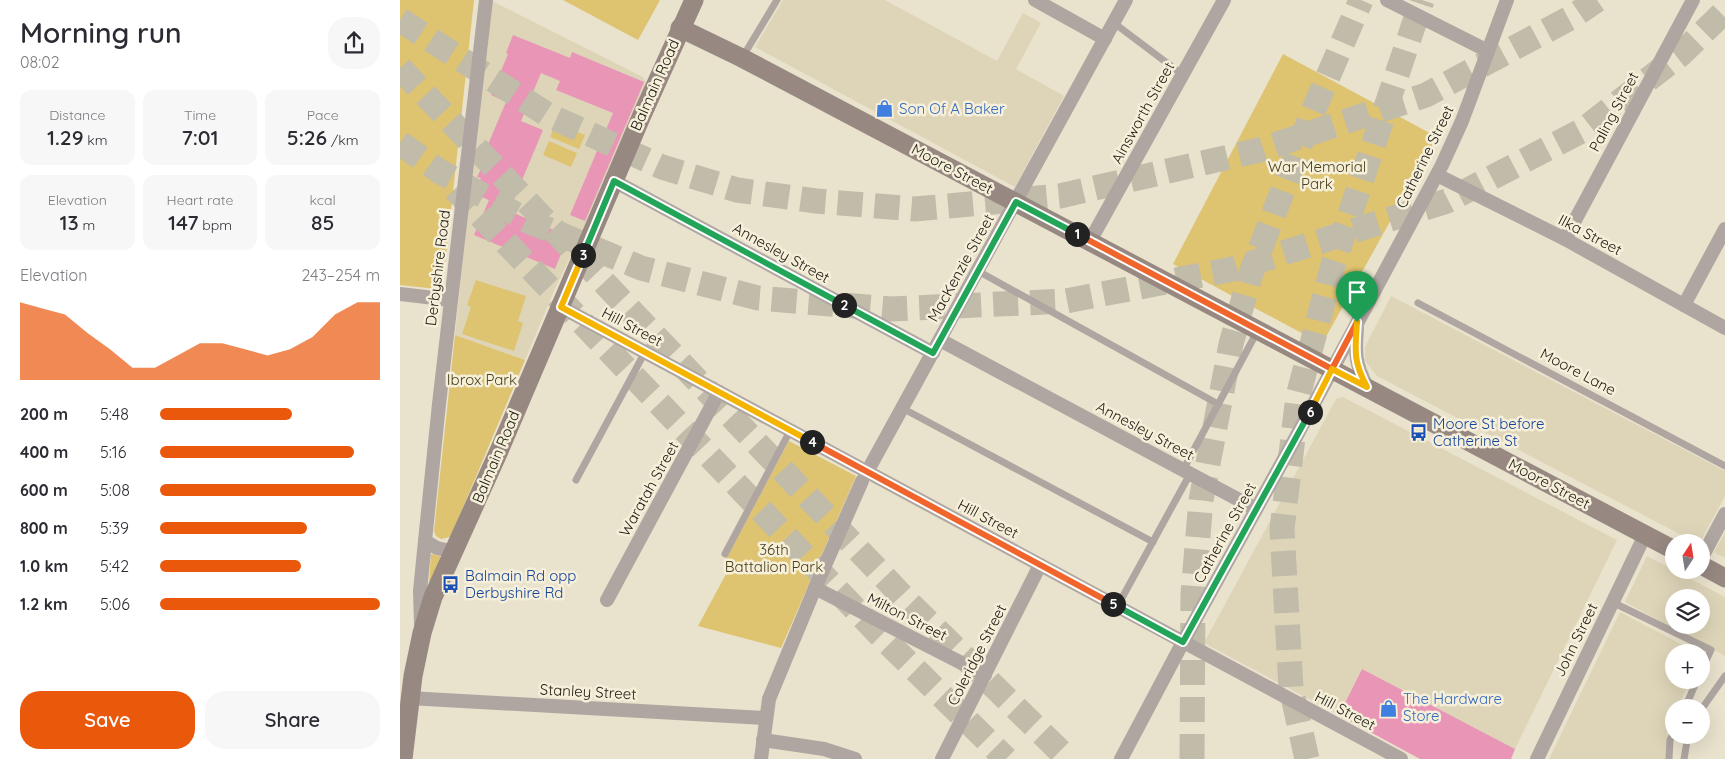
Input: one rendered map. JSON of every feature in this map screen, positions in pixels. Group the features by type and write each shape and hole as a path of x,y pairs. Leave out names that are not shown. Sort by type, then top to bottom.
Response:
{"main road":[{"name":"Balmain Road","path":"403,759 409,698 406,675 433,597 455,552 680,28 694,0"},
{"name":"Moore Street","path":"680,28 742,58 1665,545"},
{"path":"1710,570 1725,578"}],"street":[{"name":"Derbyshire Road","path":"422,633 420,591 425,541 486,0"},
{"path":"1035,0 1105,39"},
{"name":"MacKenzie Street","path":"761,759 769,699 864,477 1126,0"},
{"name":"Ainsworth Street","path":"1090,241 1224,0"},
{"path":"1387,0 1488,51"},
{"name":"Catherine Street","path":"1122,759 1183,642 1437,174 1458,129 1507,0"},
{"name":"Paling Street","path":"1564,240 1693,0"},
{"name":"Ilka Street","path":"1437,174 1564,240 1725,328"},
{"name":"Annesley Street","path":"614,181 933,353"},
{"path":"1684,305 1725,229"},
{"path":"400,294 451,300"},
{"name":"Hill Street","path":"561,307 790,431 864,477 1040,565 1183,642 1385,755 1401,759"},
{"name":"Catherine Street","path":"1357,322 1355,357 1360,374 1367,387"},
{"name":"Annesley Street","path":"940,340 1256,509"},
{"name":"Waratah Street","path":"607,600 720,392"},
{"path":"1710,542 1725,514"},
{"name":"John Street","path":"1537,759 1645,535"},
{"path":"425,541 437,548 455,552"},
{"name":"Coleridge Street","path":"942,759 1040,565"},
{"name":"Milton Street","path":"815,588 985,675"},
{"name":"Stanley Street","path":"409,698 766,718"},
{"path":"763,740 785,742 855,759"}],"lane":[{"path":"742,58 777,0"},
{"path":"1114,23 1183,75"},
{"path":"978,271 1218,404"},
{"name":"Moore Lane","path":"1418,303 1725,466"},
{"path":"1117,606 1152,542 1218,404 1259,330"},
{"path":"576,480 645,352"},
{"path":"902,408 1152,542"},
{"path":"725,554 790,431"},
{"path":"1612,602 1699,644"},
{"path":"1709,699 1725,676"},
{"path":"1669,759 1670,744"},
{"path":"1684,759 1686,744"}],"shaded area":[{"path":"490,0 643,77 646,83 587,222 554,291 525,360 455,335"},
{"path":"783,0 885,0 997,61 1023,13 1041,23 1016,69 1064,96 1015,187 755,47"},
{"path":"1391,296 1725,471 1725,496 1704,534 1680,534 1377,376 1365,361 1365,347"},
{"path":"1343,397 1617,540 1515,749 1362,669 1339,715 1204,643 1336,399"},
{"path":"1725,532 1725,558 1714,552"},
{"path":"1647,556 1665,565 1665,579 1691,579 1710,589 1665,589 1665,624 1625,602"},
{"path":"1710,589 1725,597 1725,656 1710,648 1710,644 1703,644 1684,634 1710,634"},
{"path":"1620,612 1681,644 1665,644 1665,689 1686,689 1681,699 1665,699 1667,759 1549,759"}],"green space":[{"path":"400,0 474,0 443,283 437,289 400,285"},
{"path":"563,0 660,0 638,40"},
{"name":"War Memorial Park","path":"1283,54 1437,137 1322,344 1173,264"},
{"path":"556,123 585,135 579,149 550,137"},
{"path":"549,141 577,153 571,167 543,155"},
{"path":"476,280 526,296 518,321 523,323 514,351 462,334 471,307 467,305"},
{"name":"Ibrox Park","path":"455,335 525,360 453,531 450,537 441,539 436,536 434,531"},
{"name":"36th Battalion Park","path":"789,441 856,476 781,648 698,626 732,563 726,559"},
{"path":"431,554 440,556 441,559 429,584"}],"building":[{"path":"513,35 570,58 572,52 644,82 585,221 570,215 613,113 556,90 560,81 541,73 521,121 543,130 509,211 568,236 555,269 474,235 489,200 474,194 481,178 477,177 481,169 478,168 506,102 491,95 508,54 506,53"},
{"name":"The Hardware Store","path":"1362,669 1515,749 1511,759 1420,759 1339,715"}],"tunnel":[{"path":"1192,759 1193,594 1201,500 1231,344 1250,276 1311,116 1361,0"},
{"path":"1307,759 1291,688 1282,529 1298,396 1333,265 1422,0"},
{"path":"400,20 548,115 662,167 737,190 816,201 915,209 1060,196 1259,150 1426,95 1572,17 1597,0"},
{"path":"400,143 439,171 528,221 641,268 758,298 891,309 1066,301 1233,269 1447,201 1583,130 1681,54 1725,11"},
{"path":"400,68 906,600 1068,759"},
{"path":"455,189 878,633 1006,759"}],"place":[{"name":"Son Of A Baker","path":"885,109"},
{"name":"Moore St before Catherine St","path":"1419,433"},
{"name":"Balmain Rd opp Derbyshire Rd","path":"451,585"},
{"name":"The Hardware Store","path":"1389,708"}],"route":[{"path":"1357,322 1332,369 1016,202 933,353 614,181 561,307 1183,642 1332,369 1367,387 1360,374 1355,357 1357,322"}]}
